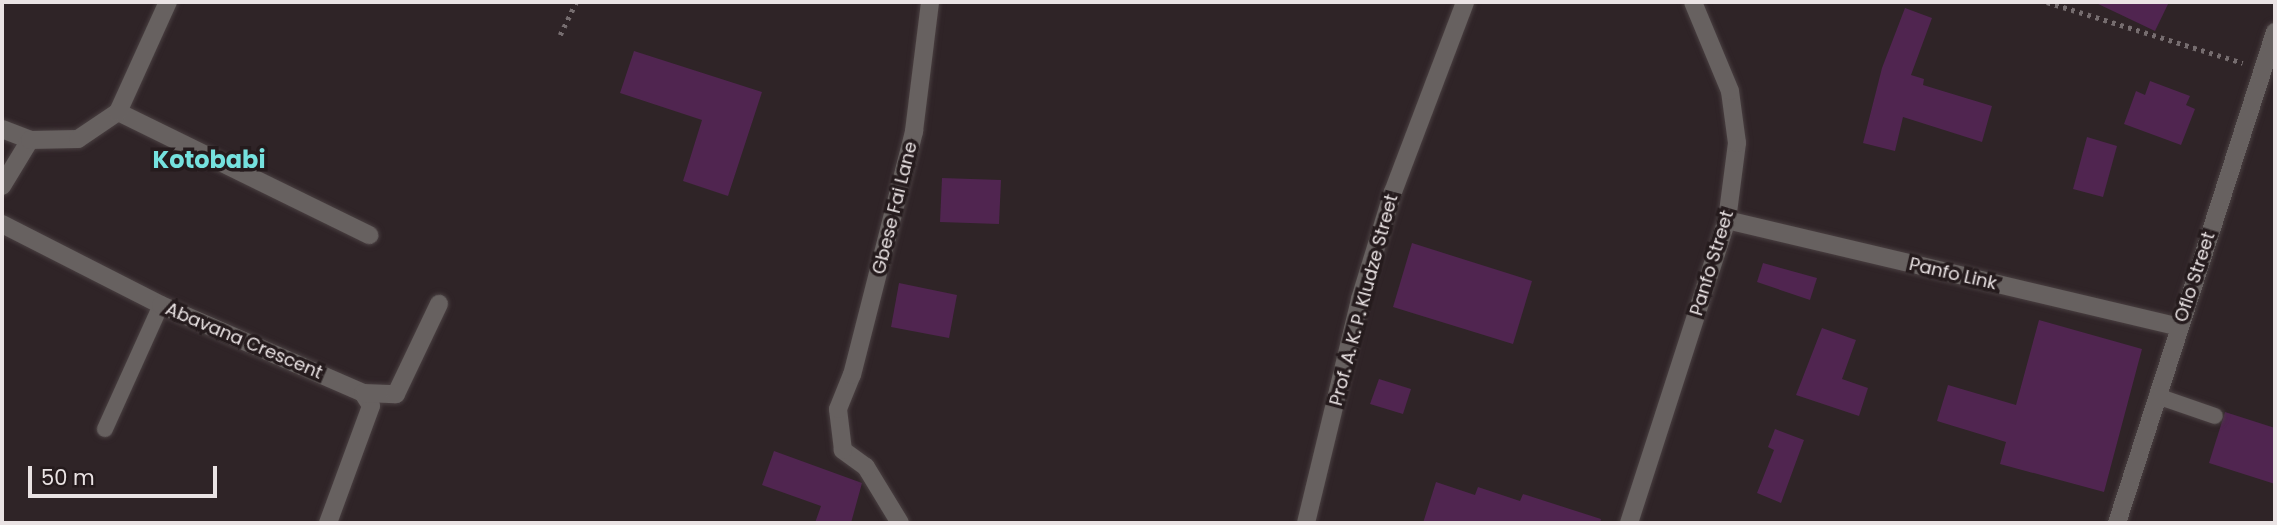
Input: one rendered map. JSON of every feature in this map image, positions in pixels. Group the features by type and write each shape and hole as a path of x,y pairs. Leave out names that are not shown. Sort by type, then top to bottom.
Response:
{"street":[{"path":"2,129 30,140 78,139 118,112 168,2"},
{"name":"Gbese Fai Lane","path":"900,523 866,467 844,450 838,409 852,375 914,131 930,2"},
{"name":"Prof. A. K. P. Kludze Street","path":"1306,523 1380,232 1465,2"},
{"name":"Panfo Street","path":"1629,523 1727,220 1737,143 1730,91 1693,2"},
{"name":"Oflo Street","path":"2117,523 2275,32"},
{"path":"118,112 369,235"},
{"path":"2,186 30,140"},
{"name":"Panfo Link","path":"1727,220 2178,327"},
{"name":"Abavana Crescent","path":"2,224 161,305 363,394"},
{"path":"363,394 396,394 439,304"},
{"path":"328,523 371,407 363,394"}],"lane":[{"path":"105,429 161,305"},
{"path":"2157,396 2215,416"}],"path":[{"path":"560,35 576,2"},
{"path":"2047,2 2263,69"}],"building":[{"path":"2094,2 2169,2 2155,31"},
{"path":"1905,8 1932,18 1911,75 1924,79 1923,85 1992,106 1982,142 1903,117 1895,151 1863,143 1882,68"},
{"path":"634,51 762,92 728,196 683,181 702,120 620,93"},
{"path":"2150,81 2190,96 2186,105 2195,109 2181,145 2124,124 2136,91 2145,95"},
{"path":"2087,137 2117,146 2103,197 2073,189"},
{"path":"942,178 1001,180 999,224 940,222"},
{"path":"1412,243 1532,281 1513,344 1393,307"},
{"path":"1763,263 1817,278 1810,300 1757,282"},
{"path":"899,283 957,295 949,338 891,327"},
{"path":"2039,320 2142,349 2104,492 2000,464 2006,442 1937,421 1948,385 2016,405"},
{"path":"1822,328 1856,340 1842,379 1868,388 1859,416 1796,395"},
{"path":"1379,379 1411,389 1403,414 1370,404"},
{"path":"2225,412 2275,428 2275,484 2209,463"},
{"path":"1775,429 1804,440 1781,503 1757,493 1774,450 1768,447"},
{"path":"774,451 862,483 851,523 815,523 821,506 762,485"},
{"path":"1436,482 1475,495 1478,487 1520,501 1523,494 1601,519 1600,523 1423,523"}],"district":[{"name":"Kotobabi","path":"209,160"}]}
